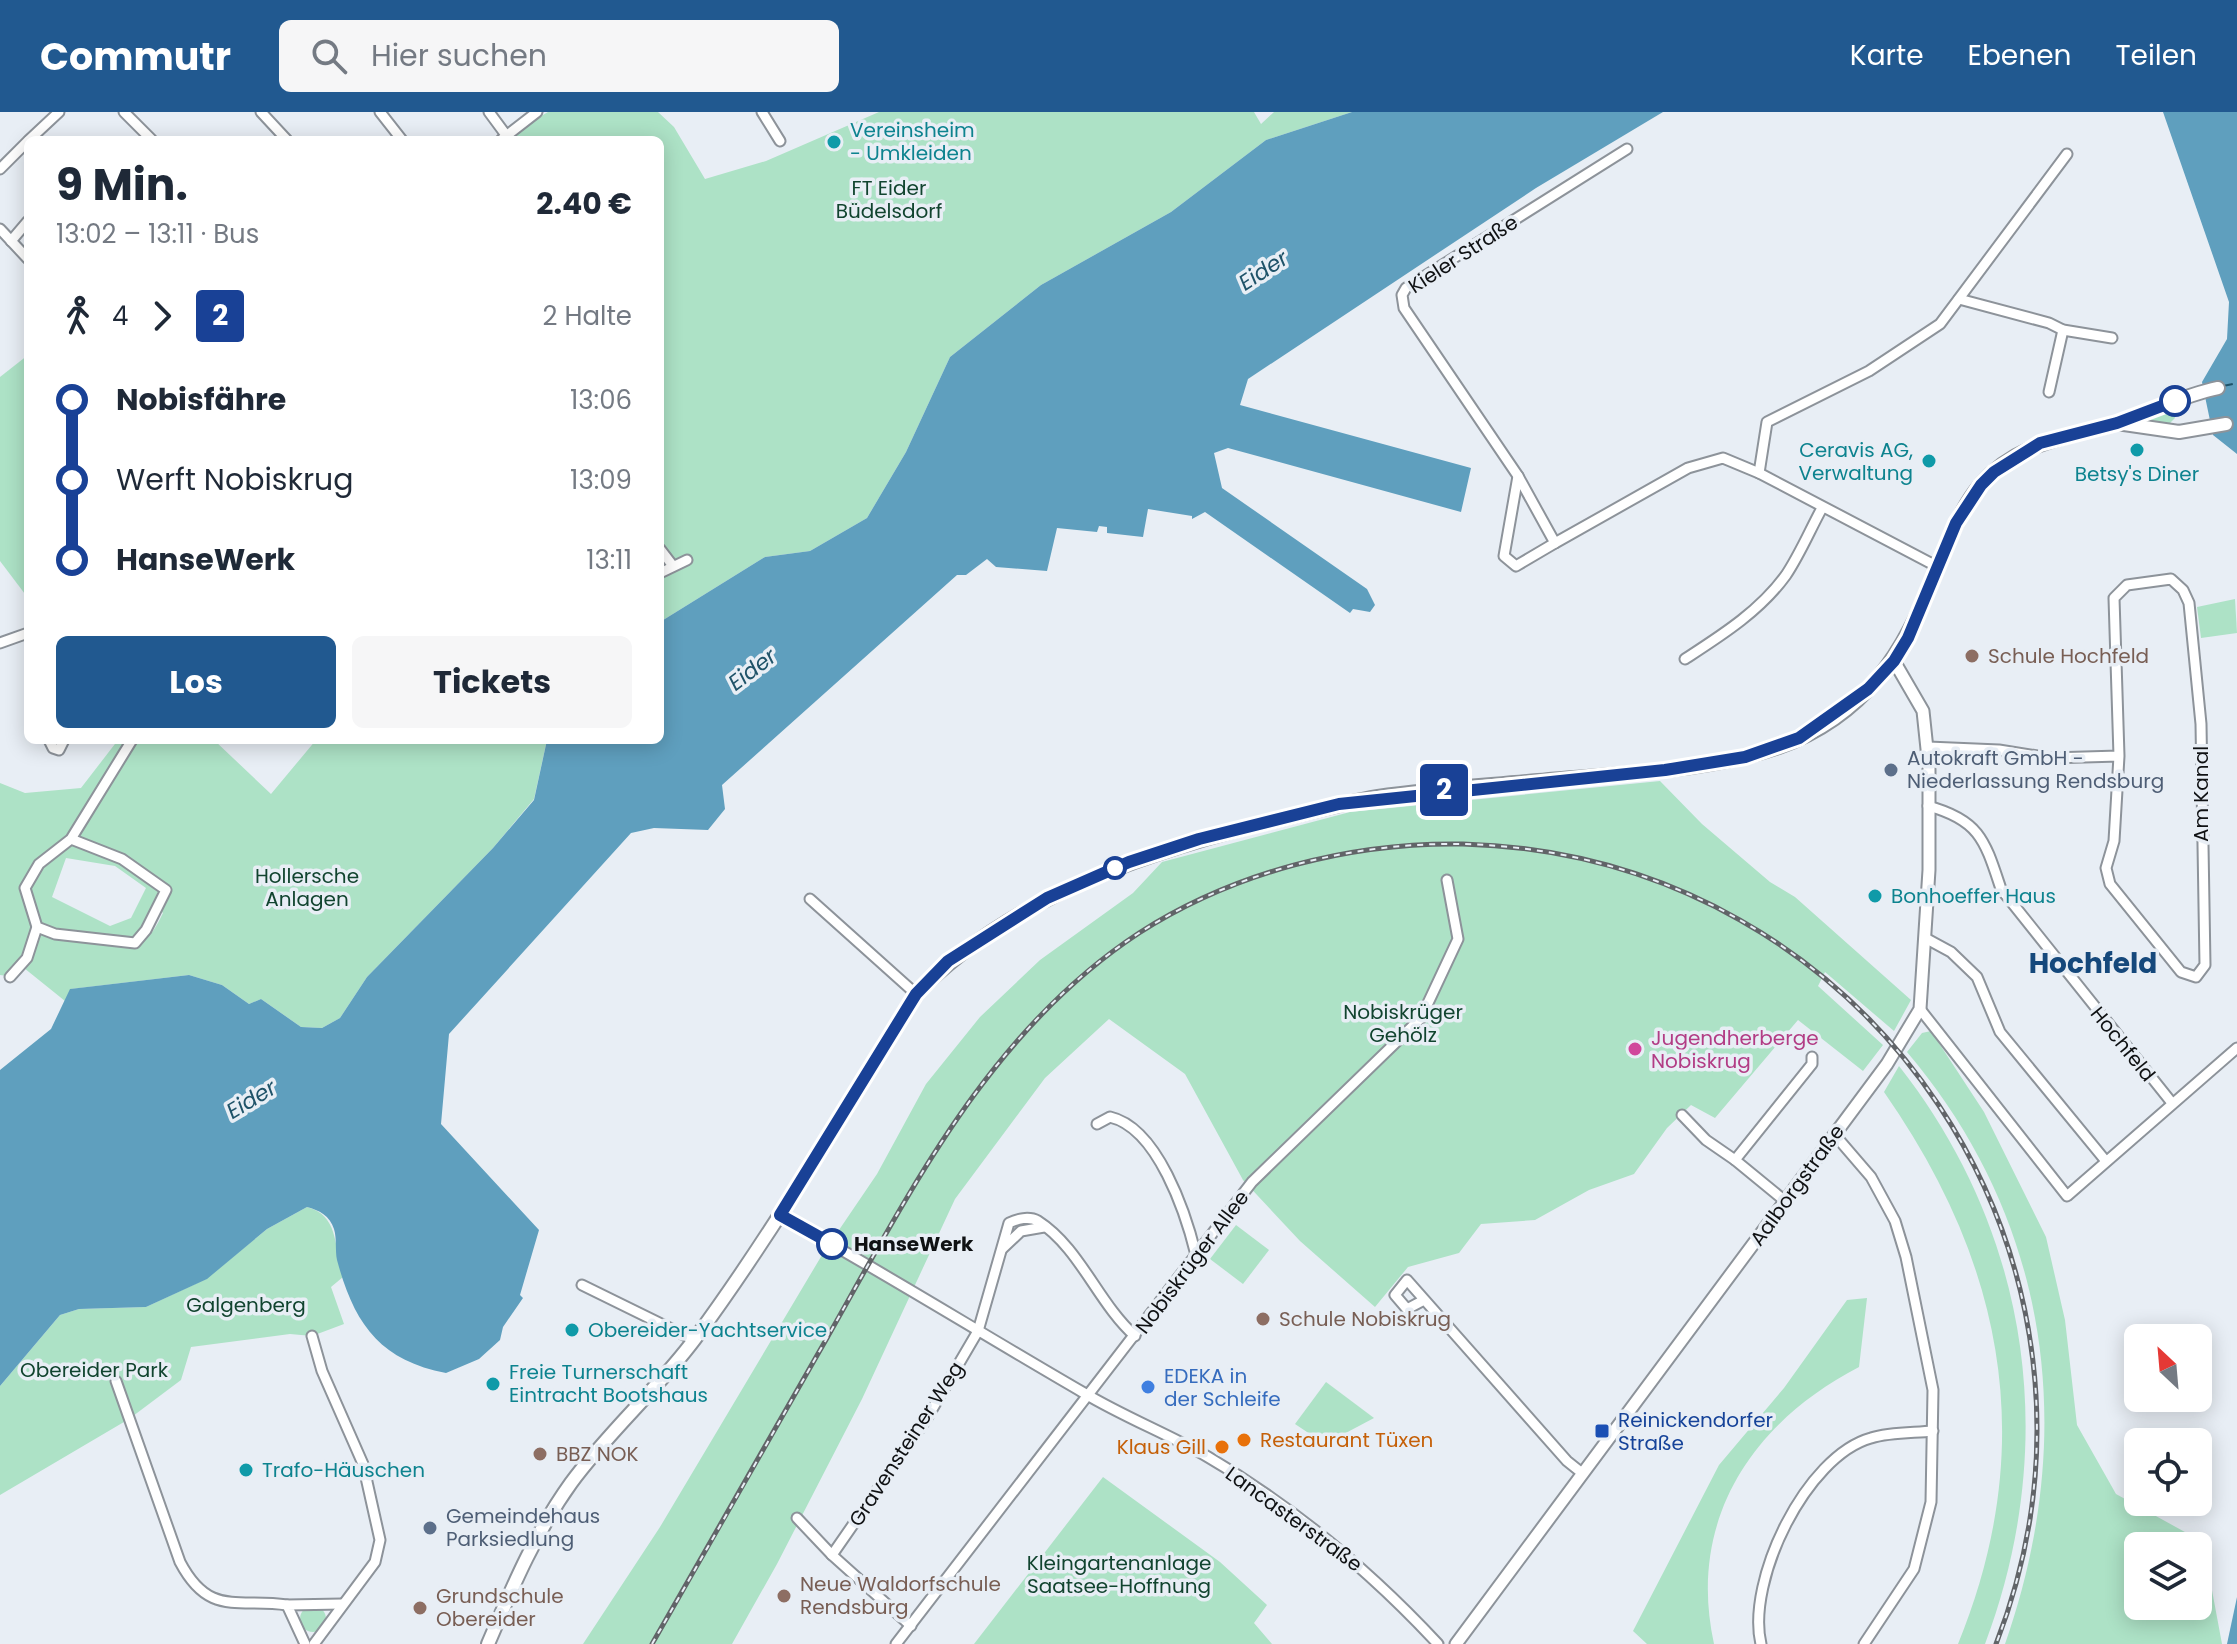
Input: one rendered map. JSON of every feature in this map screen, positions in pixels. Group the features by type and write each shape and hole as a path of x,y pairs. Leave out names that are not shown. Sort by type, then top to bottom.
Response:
{"main road":[{"path":"488,1644 524,1563 560,1499 694,1340 780,1215 916,994 948,961 1063,890 1129,862 1199,839 1339,804 1727,761 1781,746 1836,715 1868,689 1894,661 1908,638 1967,504 1981,485 2010,458 2040,443 2117,423 2218,388"},
{"path":"2117,423 2147,430 2204,429 2226,424"}],"street":[{"path":"34,136 59,112"},
{"path":"124,112 148,136"},
{"path":"261,112 283,136"},
{"path":"380,112 399,136"},
{"path":"489,112 503,136"},
{"path":"505,136 537,112"},
{"path":"762,112 780,141"},
{"path":"0,169 24,146"},
{"name":"Kieler Straße","path":"1555,543 1518,476 1404,308 1402,295 1406,288 1627,149"},
{"path":"1759,473 1767,422 1869,371 1913,345 1940,324 2067,154"},
{"path":"11,241 24,226"},
{"path":"0,229 24,255"},
{"path":"1959,299 2049,323 2063,330 2112,338"},
{"path":"2049,392 2063,330"},
{"path":"1518,476 1504,556 1516,566 1707,460 1723,458 1759,473 1938,567"},
{"path":"1685,659 1737,625 1771,593 1787,573 1822,508"},
{"path":"664,554 673,566"},
{"path":"664,571 687,560"},
{"name":"Am Kanal","path":"2171,579 2183,590 2189,603 2201,724 2205,965 2196,977 2181,972 2110,884 2106,868 2114,841 2119,756 2114,598 2127,585 2171,579"},
{"path":"0,643 24,634"},
{"name":"Aalborgstraße","path":"1456,1644 1887,1064 1920,1009 1927,939 1928,747 1923,711 1894,661"},
{"path":"10,977 27,958 37,927 25,888 39,864 71,839 130,744"},
{"path":"1928,747 1999,750 2050,758 2119,756"},
{"name":"Hochfeld","path":"1928,806 1958,814 1971,826 1987,847 2001,889 2172,1103"},
{"path":"37,927 55,934 135,943 146,930 166,890 122,859 71,839"},
{"name":"Nobiskrüger Allee","path":"896,1644 1090,1397 1252,1182 1421,1018 1458,939 1447,880"},
{"path":"810,899 916,994"},
{"path":"1927,939 1951,952 1977,977 2000,1032 2105,1160"},
{"path":"1920,1009 2064,1192 2071,1194 2105,1160 2237,1048"},
{"path":"1735,1160 1812,1064 1812,1057"},
{"path":"1682,1115 1706,1140 1785,1201"},
{"path":"1097,1124 1110,1117 1125,1123 1160,1163 1187,1218 1196,1255"},
{"path":"1834,1134 1871,1177 1895,1221 1906,1257 1933,1390 1931,1502 1914,1569 1864,1644"},
{"name":"Lancasterstraße","path":"780,1215 918,1291 978,1331 1090,1397 1160,1430 1270,1497 1357,1564 1438,1644"},
{"name":"Gravensteiner Weg","path":"832,1555 927,1418 978,1331 1003,1249 1021,1231 1044,1227 1060,1239 1118,1321 1135,1336"},
{"path":"582,1285 694,1340"},
{"path":"1424,1300 1567,1461 1582,1473"},
{"path":"312,1336 322,1371 363,1464 380,1540 375,1562 314,1644"},
{"path":"116,1381 180,1562 192,1583 216,1601 228,1604 342,1604"},
{"path":"1761,1644 1769,1565 1789,1514 1827,1465 1869,1438 1933,1431"},
{"path":"797,1518 832,1555 911,1626"},
{"path":"287,1605 305,1644"}],"green space":[{"name":"FT Eider Büdelsdorf","path":"548,112 658,112 674,127 705,179 766,161 879,112 1254,112 1261,124 1274,112 1352,112 1266,140 1171,212 1041,285 950,357 906,452 867,518 810,551 765,557 664,620 664,136 516,136 529,123"},
{"path":"24,358 24,593 0,561 0,377"},
{"path":"2171,408 2175,418 2168,425 2137,420"},
{"path":"2235,599 2237,633 2201,638 2197,607"},
{"name":"Hollersche Anlagen","path":"115,744 218,744 271,794 313,744 546,744 534,799 493,848 367,977 340,1018 322,1028 301,1027 261,999 249,1004 222,985 189,975 71,989 65,1001 24,968 13,981 11,978 29,959 38,930 100,945 134,945 144,940 155,928 163,913 157,907 134,942 35,929 26,956 8,976 0,975 0,783 25,793 81,788","holes":["66,858 115,866 146,888 131,918 110,926 52,897"]},
{"name":"Nobiskrüger Gehölz","path":"1660,781 1702,824 1770,882 1795,897 1911,1000 1894,1031 1825,972 1818,986 1883,1045 1863,1071 1798,1020 1715,1118 1691,1105 1667,1128 1634,1174 1589,1190 1535,1220 1481,1224 1459,1253 1408,1267 1375,1307 1300,1241 1243,1180 1185,1074 1109,1019 1045,1078 955,1199 862,1399 732,1644 583,1644 660,1527 822,1255 877,1174 926,1084 980,1017 1040,960 1133,893 1162,862 1350,812"},
{"path":"1931,1031 1984,1112 2046,1237 2065,1320 2077,1425 2116,1494 2124,1498 2124,1516 2156,1516 2185,1532 2124,1532 2124,1620 2212,1620 2212,1590 2222,1644 2005,1644 2028,1566 2041,1488 2044,1410 2038,1334 2021,1260 1994,1187 1956,1118 1907,1052 1922,1033"},
{"path":"1899,1066 1944,1131 1979,1199 2004,1270 2020,1343 2026,1418 2022,1493 2008,1569 1985,1644 1958,1644 1983,1571 1998,1499 2002,1428 1997,1359 1982,1290 1958,1223 1925,1157 1884,1092"},
{"name":"Obereider Park","path":"307,1207 325,1218 334,1235 343,1277 331,1287 344,1324 312,1336 290,1334 191,1347 181,1380 129,1419 0,1495 0,1386 60,1315 79,1309 146,1307 206,1279 267,1229"},
{"path":"1236,1225 1269,1250 1243,1284 1210,1259"},
{"path":"1867,1298 1859,1367 1821,1390 1787,1417 1759,1447 1736,1480 1720,1517 1710,1557 1708,1599 1714,1644 1647,1644 1633,1631 1719,1465 1784,1388 1847,1300"},
{"path":"1326,1382 1374,1418 1325,1444 1295,1424"},
{"name":"Kleingartenanlage Saatsee-Hoffnung","path":"1103,1477 1220,1562 1267,1605 1254,1623 1272,1644 974,1644"},
{"path":"313,1606 322,1610 326,1619 322,1628 313,1632 304,1628 300,1619 304,1610"}],"water":[{"name":"Eider","path":"1352,112 1663,112 1536,188 1248,379 1240,405 1471,468 1461,512 1228,448 1214,453 1222,488 1367,589 1375,605 1370,612 1353,609 1350,613 1205,512 1192,519 1192,516 1148,509 1143,537 1107,533 1107,527 1099,526 1097,532 1057,528 1047,571 996,567 987,559 966,575 957,575 722,785 725,809 708,830 654,828 631,833 449,1034 441,1124 539,1230 520,1295 523,1298 503,1327 500,1340 479,1359 446,1373 403,1359 387,1348 361,1320 352,1302 337,1260 330,1220 307,1207 267,1229 207,1279 146,1307 79,1309 60,1315 0,1386 0,1070 51,1029 70,989 189,975 222,985 249,1004 261,999 301,1027 322,1028 340,1018 367,977 493,848 534,800 546,744 664,744 664,620 765,557 810,551 867,518 906,452 950,357 1041,285 1171,212 1266,140"},
{"path":"2163,112 2237,112 2237,454 2213,435 2202,382 2227,339 2229,302"},
{"path":"2237,1597 2237,1644 2227,1644"}],"ferry route":[{"path":"2223,386 2237,383"}],"railway":[{"path":"652,1644 924,1170 998,1064 1040,1016 1087,972 1139,933 1214,893 1295,865 1336,855 1378,848 1463,844 1610,866 1740,920 1851,1002 1939,1105 2000,1226 2033,1360 2032,1501 1996,1644"}],"bus line":[{"name":"2","path":"832,1244 780,1215 916,994 948,961 983,938 1047,898 1129,862 1199,839 1339,804 1384,796 1665,770 1745,757 1799,738 1836,715 1876,682 1894,661 1908,638 1956,523 1981,485 1994,472 2010,458 2040,443 2117,423 2175,401"}],"place":[{"name":"Vereinsheim - Umkleiden","path":"834,142"},
{"name":"Betsy's Diner","path":"2137,450"},
{"name":"Ceravis AG, Verwaltung","path":"1929,461"},
{"name":"Schule Hochfeld","path":"1972,656"},
{"name":"Autokraft GmbH - Niederlassung Rendsburg","path":"1891,770"},
{"name":"Bonhoeffer Haus","path":"1875,896"},
{"name":"Jugendherberge Nobiskrug","path":"1635,1049"},
{"name":"HanseWerk","path":"832,1244"},
{"name":"Schule Nobiskrug","path":"1263,1319"},
{"name":"Obereider-Yachtservice","path":"572,1330"},
{"name":"Freie Turnerschaft Eintracht Bootshaus","path":"493,1384"},
{"name":"EDEKA in der Schleife","path":"1148,1387"},
{"name":"Reinickendorfer Straße","path":"1602,1431"},
{"name":"Restaurant Tüxen","path":"1244,1440"},
{"name":"Klaus Gill","path":"1222,1447"},
{"name":"BBZ NOK","path":"540,1454"},
{"name":"Trafo-Häuschen","path":"246,1470"},
{"name":"Gemeindehaus Parksiedlung","path":"430,1528"},
{"name":"Neue Waldorfschule Rendsburg","path":"784,1596"},
{"name":"Grundschule Obereider","path":"420,1608"}],"district":[{"name":"Hochfeld","path":"2093,963"}],"park label":[{"name":"Galgenberg","path":"246,1305"}]}
